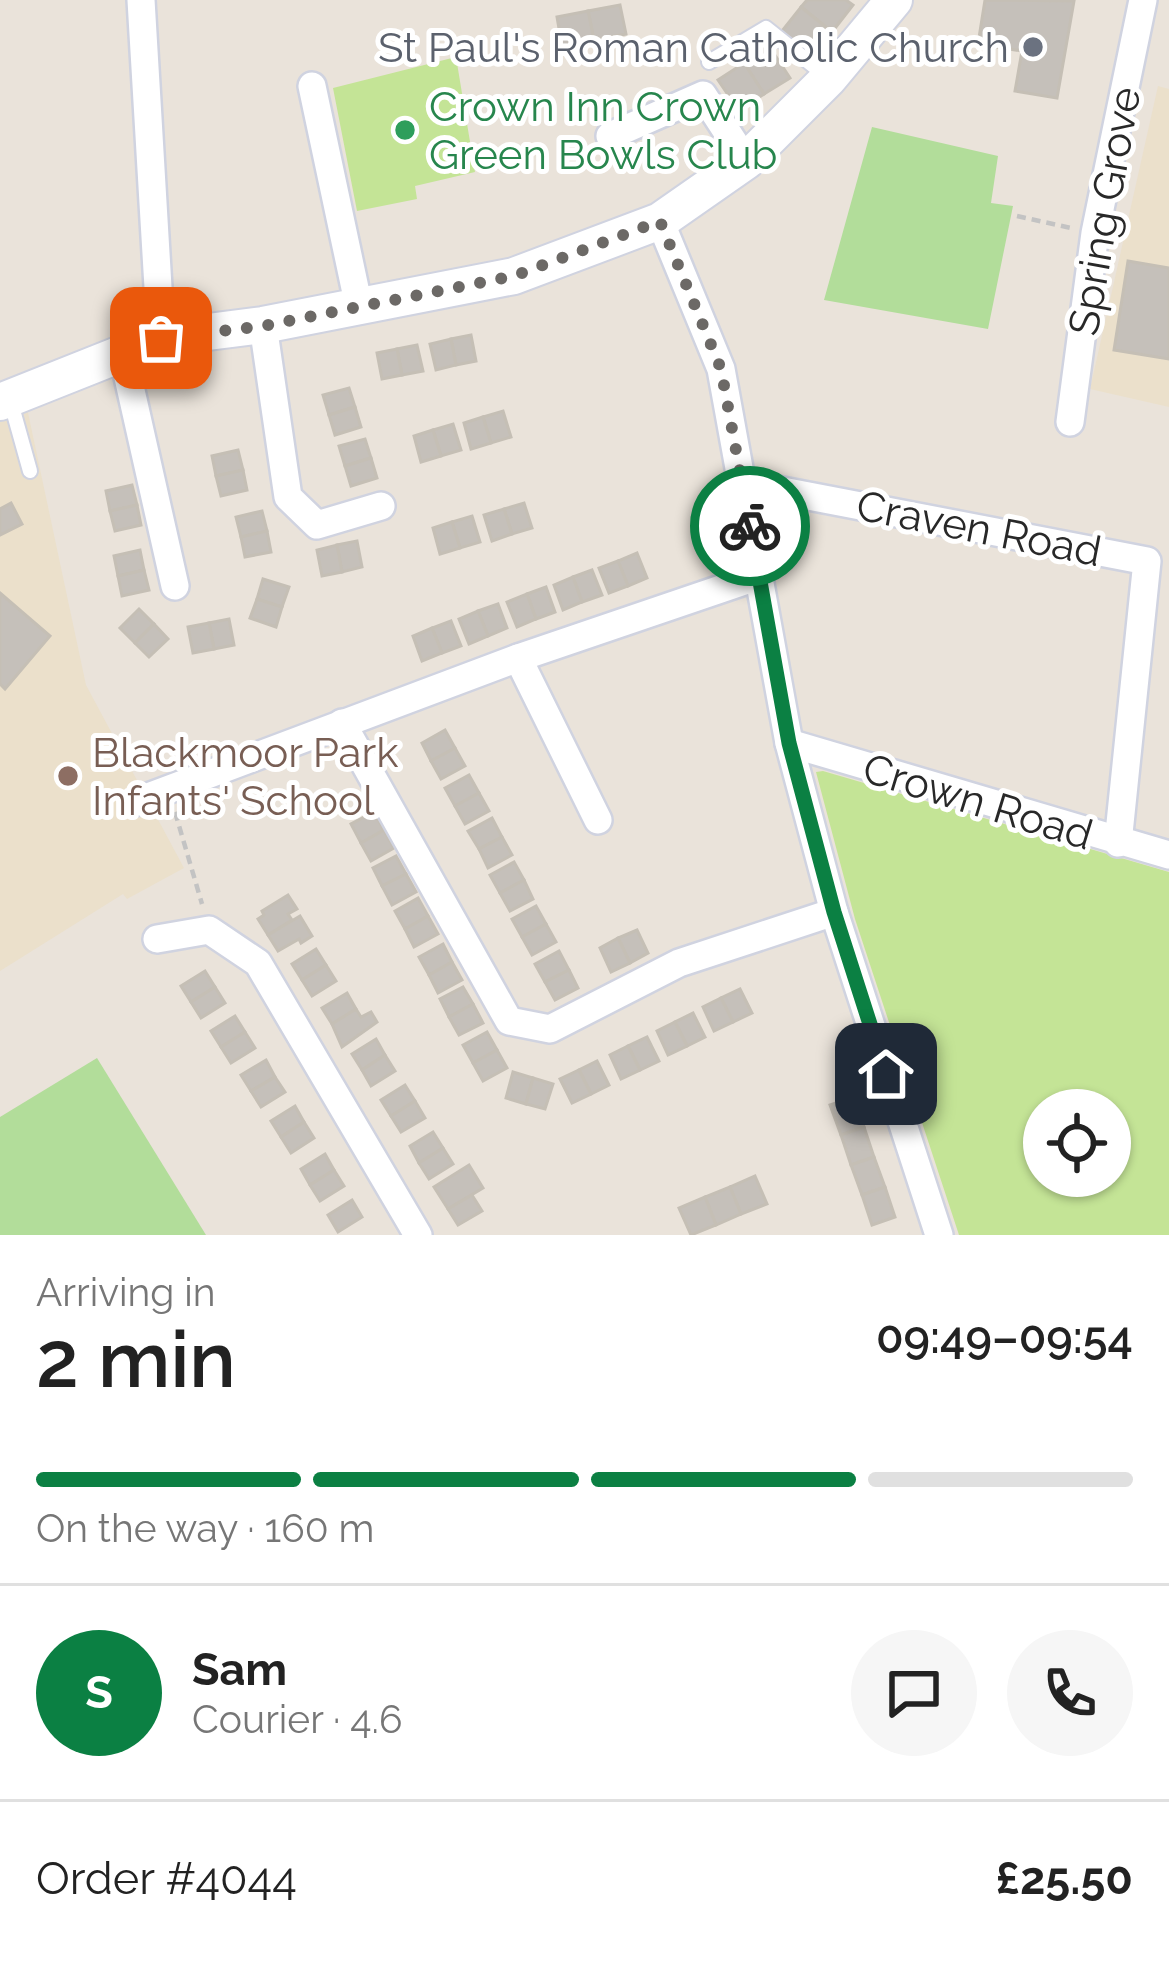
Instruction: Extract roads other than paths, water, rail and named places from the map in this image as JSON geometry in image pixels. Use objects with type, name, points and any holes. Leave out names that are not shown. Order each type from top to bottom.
[{"type":"street","points":[[141,0],[161,338]]},
{"type":"street","points":[[5,400],[161,338],[263,326],[514,276],[660,221],[746,161],[829,78],[894,0]]},
{"type":"street","name":"Spring Grove","points":[[1070,422],[1094,232],[1144,0]]},
{"type":"street","points":[[312,86],[358,307]]},
{"type":"street","points":[[610,136],[703,95],[746,161]]},
{"type":"street","points":[[660,221],[721,369],[789,743],[834,912],[939,1235]]},
{"type":"street","points":[[263,326],[288,497],[317,525],[381,506]]},
{"type":"street","points":[[123,355],[176,586]]},
{"type":"street","name":"Craven Road","points":[[744,488],[772,489],[1147,561],[1118,843]]},
{"type":"street","points":[[135,802],[518,658],[759,576]]},
{"type":"street","points":[[518,658],[598,820]]},
{"type":"street","points":[[342,723],[509,1021],[550,1029],[679,963],[834,912]]},
{"type":"street","name":"Crown Road","points":[[789,743],[1169,855]]},
{"type":"street","points":[[157,939],[209,930],[258,963],[418,1235]]},
{"type":"lane","points":[[709,62],[766,28],[829,78]]},
{"type":"lane","points":[[5,400],[30,471]]},
{"type":"place","name":"St Paul's Roman Catholic Church","points":[[1033,47]]},
{"type":"place","name":"Crown Inn Crown Green Bowls Club","points":[[405,130]]},
{"type":"place","name":"Blackmoor Park Infants' School","points":[[68,776]]}]
